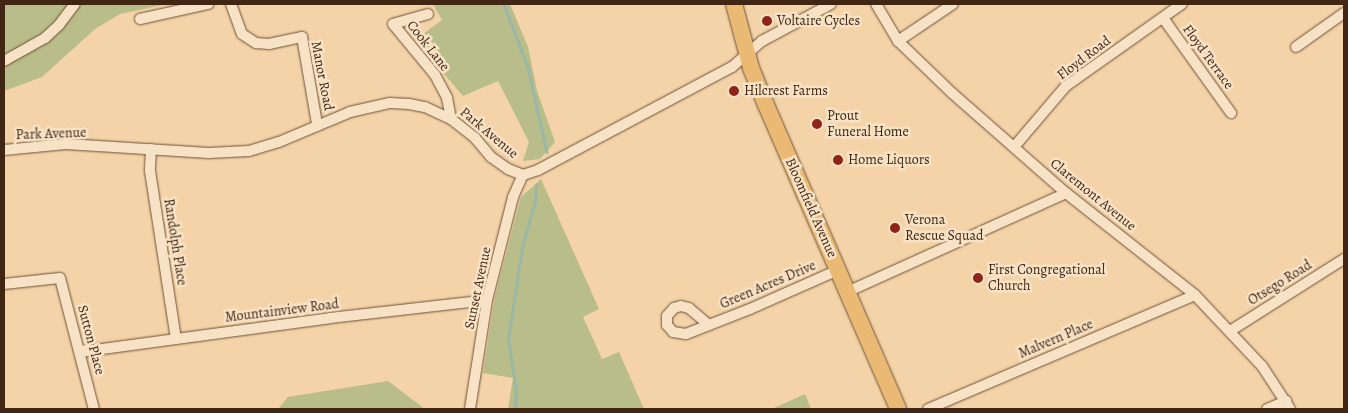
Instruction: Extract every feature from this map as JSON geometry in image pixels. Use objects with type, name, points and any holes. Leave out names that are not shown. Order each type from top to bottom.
[{"type":"main road","name":"Bloomfield Avenue","points":[[734,4],[746,54],[768,110],[898,409]]},
{"type":"street","points":[[4,61],[45,38],[59,25],[75,4]]},
{"type":"street","points":[[140,19],[208,4]]},
{"type":"street","name":"Manor Road","points":[[231,4],[242,34],[256,43],[269,44],[302,37],[317,124]]},
{"type":"street","name":"Park Avenue","points":[[4,150],[66,144],[209,153],[249,151],[279,142],[317,124],[350,112],[390,103],[425,107],[452,119],[475,138],[491,157],[508,169],[524,175],[538,170],[724,71],[762,41],[830,4]]},
{"type":"street","name":"Claremont Avenue","points":[[876,4],[898,41],[952,93],[1066,192],[1195,295],[1262,366],[1288,405]]},
{"type":"street","points":[[898,41],[953,4]]},
{"type":"street","name":"Floyd Road","points":[[1014,147],[1066,86],[1182,4]]},
{"type":"street","points":[[1296,47],[1344,13]]},
{"type":"street","name":"Cook Lane","points":[[428,14],[394,24],[435,75],[447,98],[452,119]]},
{"type":"street","name":"Floyd Terrace","points":[[1162,18],[1231,113]]},
{"type":"street","name":"Randolph Place","points":[[151,149],[150,171],[176,338]]},
{"type":"street","name":"Sunset Avenue","points":[[470,409],[487,300],[513,197],[524,175]]},
{"type":"street","points":[[847,292],[1066,192]]},
{"type":"street","name":"Otsego Road","points":[[1230,331],[1344,259]]},
{"type":"street","name":"Green Acres Drive","points":[[709,325],[838,270]]},
{"type":"street","name":"Sutton Place","points":[[4,284],[60,278],[94,409]]},
{"type":"street","name":"Malvern Place","points":[[928,409],[1195,295]]},
{"type":"street","name":"Mountainview Road","points":[[80,352],[176,338],[487,300]]},
{"type":"street","points":[[1267,409],[1288,405]]},
{"type":"green space","points":[[4,4],[167,4],[120,14],[95,29],[42,77],[4,91]]},
{"type":"green space","points":[[433,4],[510,4],[528,47],[537,91],[555,142],[540,159],[523,161],[529,142],[498,81],[463,96],[415,40],[442,20]]},
{"type":"green space","points":[[541,179],[599,309],[583,317],[602,359],[619,352],[644,409],[508,409],[513,378],[483,373],[495,297],[521,197]]},
{"type":"green space","points":[[388,381],[425,409],[278,409],[288,397]]},
{"type":"green space","points":[[805,394],[811,409],[772,409]]},
{"type":"waterway","points":[[504,4],[528,67],[547,152]]},
{"type":"waterway","points":[[515,409],[516,391],[508,340],[522,247],[535,201],[536,185]]},
{"type":"place","name":"Voltaire Cycles","points":[[767,21]]},
{"type":"place","name":"Hilcrest Farms","points":[[734,91]]},
{"type":"place","name":"Prout Funeral Home","points":[[817,124]]},
{"type":"place","name":"Home Liquors","points":[[838,160]]},
{"type":"place","name":"Verona Rescue Squad","points":[[895,228]]},
{"type":"place","name":"First Congregational Church","points":[[978,278]]}]
